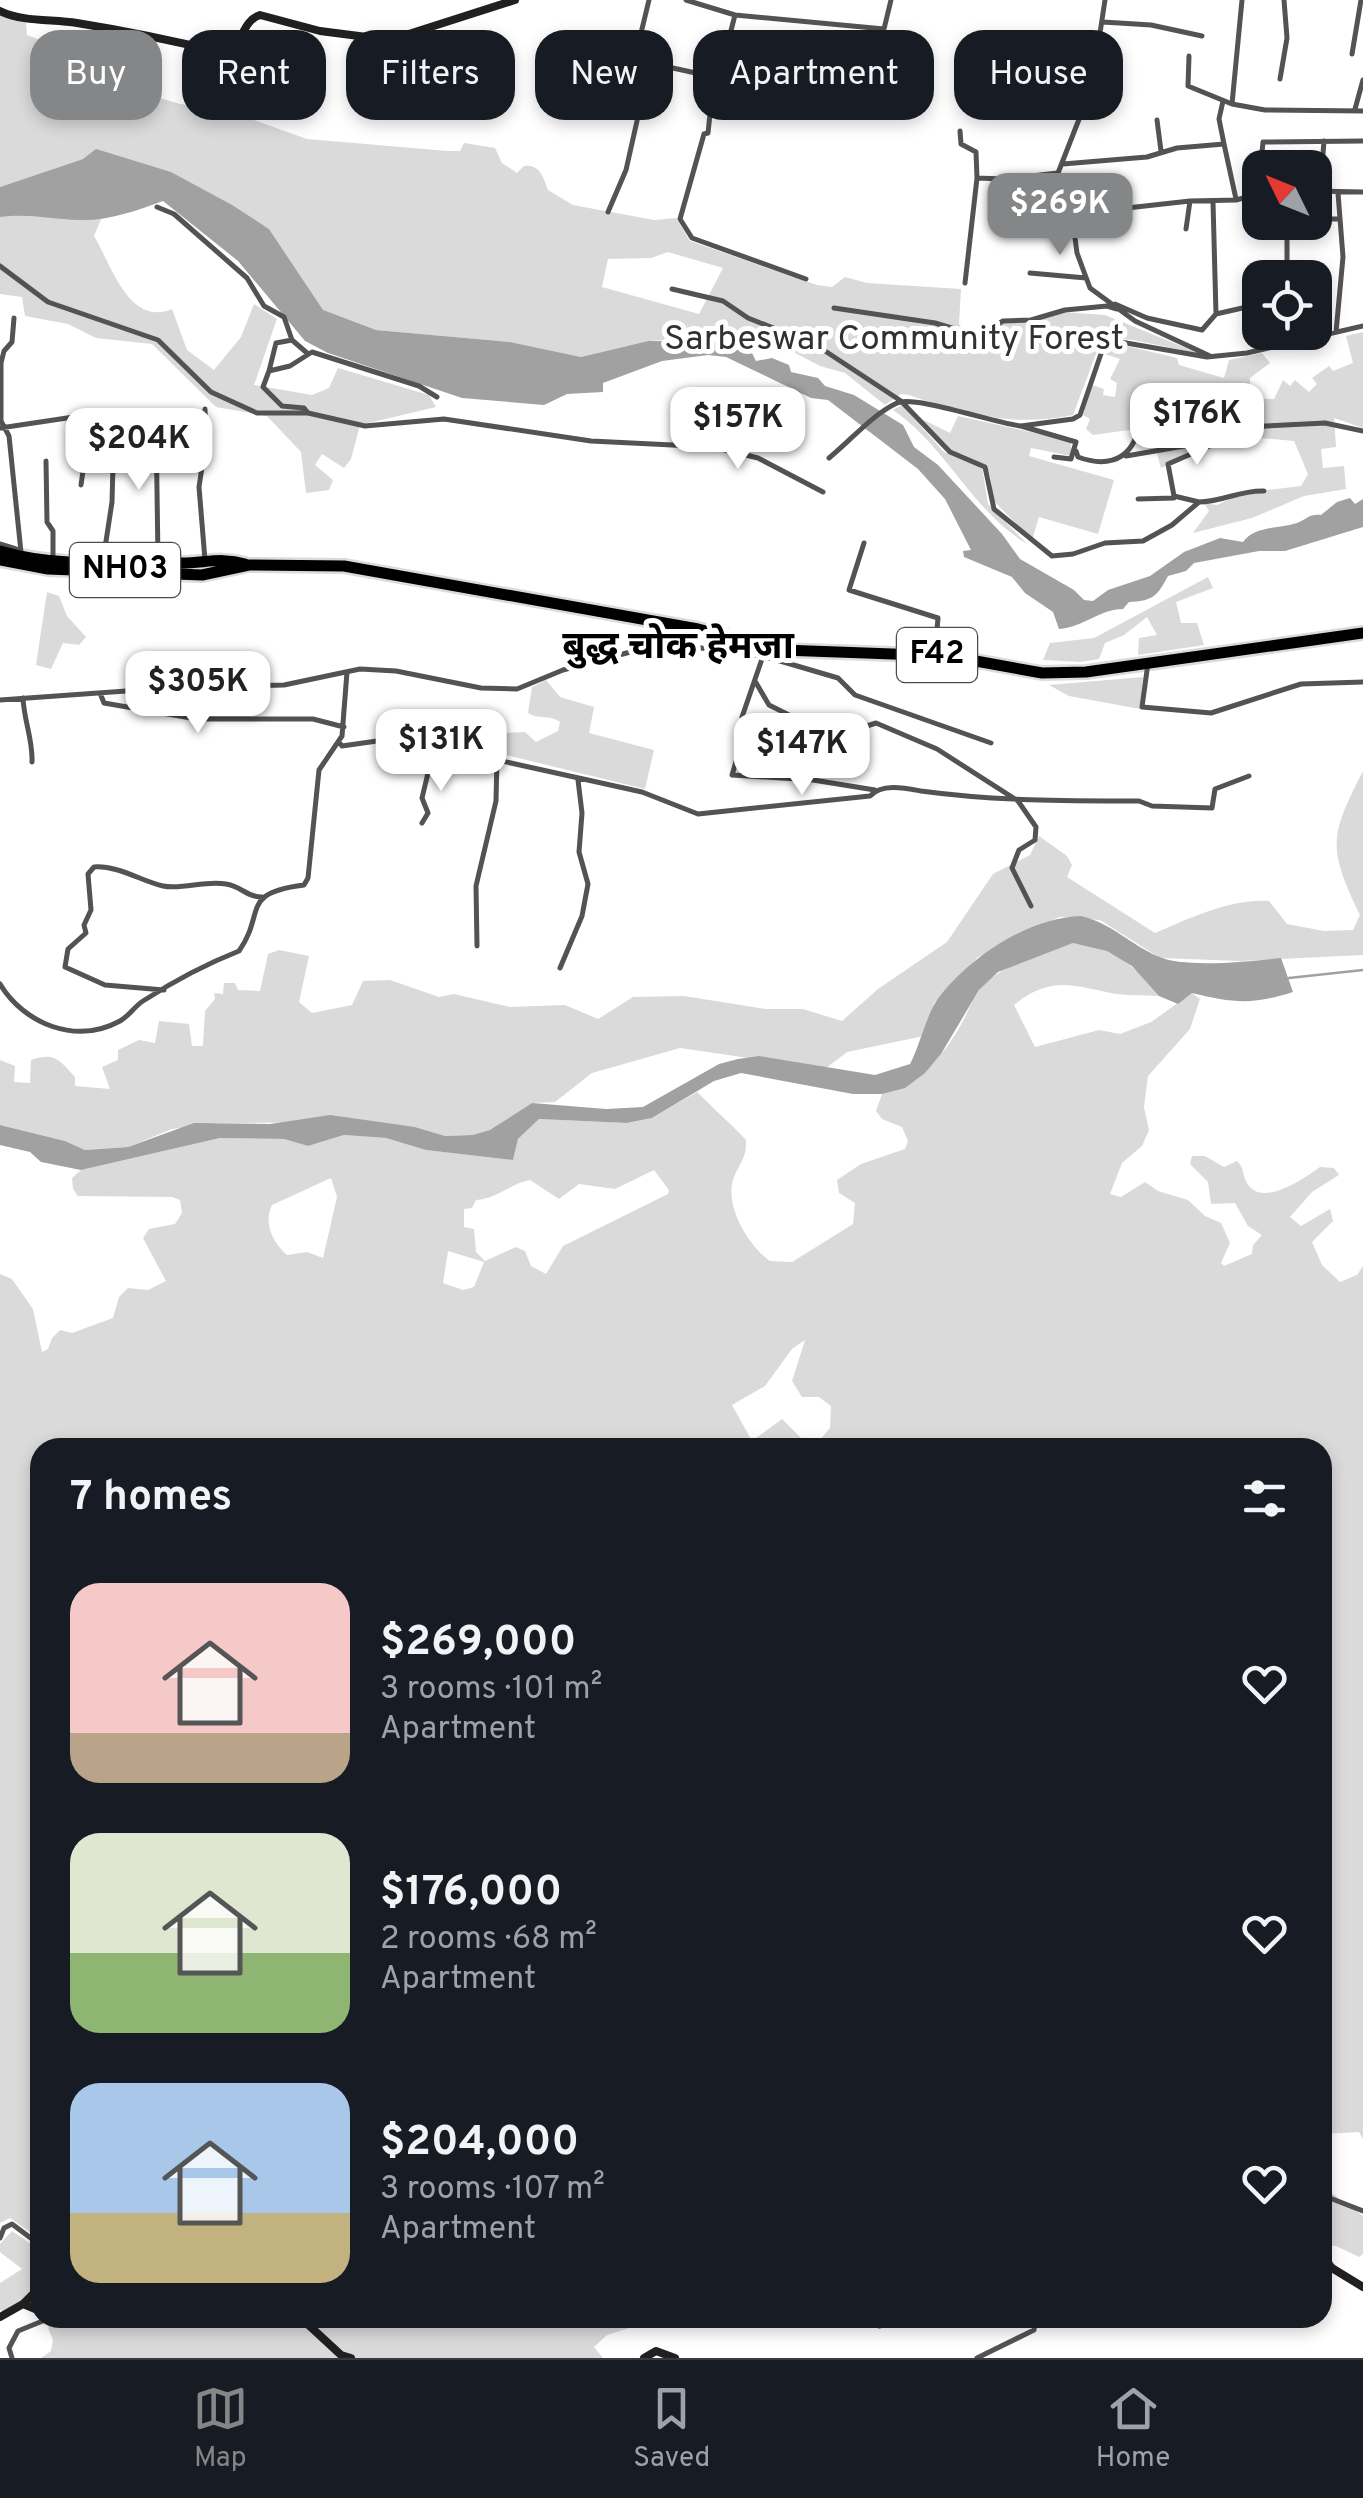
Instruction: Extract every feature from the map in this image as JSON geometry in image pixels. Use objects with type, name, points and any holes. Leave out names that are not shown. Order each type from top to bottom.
[{"type":"highway","points":[[0,547],[52,560],[227,559],[249,565]]},
{"type":"highway","name":"NH03","points":[[0,560],[48,569],[158,570],[202,575],[249,565],[344,566],[513,594]]},
{"type":"highway","name":"F42","points":[[513,594],[798,652],[935,655],[1042,674],[1073,674],[1362,634]]},
{"type":"main road","points":[[0,12],[16,19],[43,18],[160,36],[224,52],[236,45],[249,21],[260,15],[320,31],[390,40],[516,0]]},
{"type":"main road","points":[[1333,2268],[1363,2287]]},
{"type":"main road","points":[[0,2317],[30,2296]]},
{"type":"main road","points":[[22,2304],[30,2307]]},
{"type":"main road","points":[[312,2328],[341,2355],[351,2358]]},
{"type":"main road","points":[[644,2358],[656,2351],[675,2358]]},
{"type":"street","points":[[642,30],[649,0]]},
{"type":"street","points":[[686,0],[735,15],[884,29],[891,0]]},
{"type":"street","points":[[1105,0],[1092,86],[1058,173],[1086,278],[1097,295],[1147,318],[1202,330],[1216,314],[1242,308]]},
{"type":"street","points":[[1232,104],[1242,0]]},
{"type":"street","points":[[1280,79],[1287,38],[1284,0]]},
{"type":"street","points":[[1352,54],[1361,0]]},
{"type":"street","points":[[731,30],[735,15]]},
{"type":"street","points":[[1103,22],[1151,25],[1202,36]]},
{"type":"street","points":[[1188,56],[1188,86],[1232,104],[1265,110],[1363,110]]},
{"type":"street","points":[[1355,109],[1363,80]]},
{"type":"street","points":[[1223,101],[1219,119],[1236,200]]},
{"type":"street","points":[[608,212],[626,170],[637,120]]},
{"type":"street","points":[[709,120],[680,219],[692,238],[806,279]]},
{"type":"street","points":[[1157,120],[1160,151]]},
{"type":"street","points":[[960,131],[961,144],[976,152],[978,178],[965,284]]},
{"type":"street","points":[[1262,150],[1263,142],[1363,141]]},
{"type":"street","points":[[1323,150],[1324,142]]},
{"type":"street","points":[[1062,164],[1147,157],[1160,151],[1224,144]]},
{"type":"street","points":[[978,178],[1058,173]]},
{"type":"street","points":[[1332,192],[1363,192]]},
{"type":"street","points":[[1336,332],[1343,257],[1338,193]]},
{"type":"street","points":[[1072,214],[1190,200],[1242,198]]},
{"type":"street","points":[[1186,229],[1190,200]]},
{"type":"street","points":[[1213,201],[1216,314]]},
{"type":"street","points":[[158,208],[174,214],[247,278],[264,306],[284,318],[292,340],[307,353],[322,354],[419,386],[437,397]]},
{"type":"street","points":[[1332,219],[1339,219]]},
{"type":"street","points":[[0,266],[48,302],[158,340],[211,392],[257,413],[308,413],[365,426],[444,418],[591,441],[714,446],[758,458],[824,492]]},
{"type":"street","points":[[1030,273],[1086,278]]},
{"type":"street","points":[[672,288],[723,301],[748,318],[816,346],[898,403],[950,452],[986,467],[994,508],[1052,556],[1074,554],[1105,543],[1143,541],[1172,525],[1198,502]]},
{"type":"street","points":[[1112,302],[1124,314]]},
{"type":"street","points":[[834,308],[935,323],[978,336],[1003,321],[1031,320],[1065,310],[1107,306],[1210,356]]},
{"type":"street","points":[[14,318],[12,342],[1,363],[1,421],[23,554]]},
{"type":"street","points":[[828,458],[898,403],[910,399],[1021,426],[1073,420],[1080,415],[1105,342],[1109,340],[1210,356],[1247,353],[1363,326]]},
{"type":"street","points":[[292,340],[276,343],[264,387],[282,406],[304,408],[308,413]]},
{"type":"street","points":[[270,371],[290,366],[307,353]]},
{"type":"street","points":[[205,408],[206,440],[199,487],[205,560]]},
{"type":"street","points":[[3,428],[86,415]]},
{"type":"street","points":[[156,422],[158,562]]},
{"type":"street","points":[[1177,498],[1168,464],[1247,430],[1335,424],[1363,432]]},
{"type":"street","points":[[1021,426],[1076,442],[1078,457],[1088,461],[1106,462],[1207,439],[1224,440]]},
{"type":"street","points":[[1126,456],[1136,438]]},
{"type":"street","points":[[1054,457],[1071,459],[1076,448]]},
{"type":"street","points":[[46,460],[47,522],[54,532],[52,560]]},
{"type":"street","points":[[82,484],[83,471],[156,461]]},
{"type":"street","points":[[104,561],[112,502],[112,465]]},
{"type":"street","points":[[1138,499],[1216,502],[1244,490],[1264,491]]},
{"type":"street","points":[[864,543],[849,590],[936,617],[939,620],[935,655]]},
{"type":"street","points":[[678,645],[686,627]]},
{"type":"street","points":[[0,700],[284,685],[348,672],[396,671],[454,684],[517,688],[600,658],[678,645],[790,661],[838,678],[856,695],[992,743]]},
{"type":"street","points":[[763,656],[742,717],[748,722],[805,730],[811,726]]},
{"type":"street","points":[[1148,663],[1142,707],[1211,714],[1301,684],[1363,682]]},
{"type":"street","points":[[164,990],[105,986],[65,967],[68,950],[86,933],[84,925],[90,910],[88,874],[94,867],[137,874],[163,886],[230,884],[248,897],[262,898],[278,888],[304,885],[321,763],[339,742],[344,727],[348,672]]},
{"type":"street","points":[[755,681],[769,705],[811,726],[845,733],[876,723],[937,749],[1018,801],[1036,827],[1035,840],[1020,850],[1012,868],[1031,906]]},
{"type":"street","points":[[100,693],[104,703],[197,719],[313,719],[344,727]]},
{"type":"street","points":[[23,698],[32,762]]},
{"type":"street","points":[[748,722],[732,775],[1018,801],[1139,801],[1152,806],[1212,808],[1215,789],[1250,776]]},
{"type":"street","points":[[339,742],[342,746],[364,746],[398,738],[642,792],[698,814],[794,807],[870,796],[876,790]]},
{"type":"street","points":[[422,823],[428,813],[422,798],[434,748]]},
{"type":"street","points":[[477,946],[476,886],[496,801],[498,759]]},
{"type":"street","points":[[560,968],[582,916],[588,884],[579,852],[582,813],[578,780]]},
{"type":"street","points":[[0,984],[22,1013],[62,1029],[118,1022],[164,990],[242,949],[262,898]]},
{"type":"street","points":[[1332,2198],[1363,2211]]},
{"type":"street","points":[[0,2238],[4,2228],[12,2224],[30,2238]]},
{"type":"street","points":[[12,2358],[9,2348],[18,2331],[30,2326]]},
{"type":"street","points":[[977,2358],[1034,2328]]},
{"type":"green space","name":"Sarbeswar Community Forest","points":[[0,14],[26,21],[30,36],[30,120],[162,120],[162,99],[182,104],[182,120],[254,120],[307,139],[448,151],[460,151],[464,143],[495,148],[502,163],[517,173],[524,166],[534,167],[548,190],[573,205],[654,220],[676,218],[690,241],[817,285],[832,287],[845,277],[867,283],[961,289],[959,324],[967,332],[954,331],[978,337],[1004,323],[1063,312],[1105,315],[1201,354],[1102,338],[1073,415],[1030,420],[990,417],[901,394],[885,405],[845,373],[820,366],[774,342],[719,329],[692,331],[689,339],[648,341],[581,357],[510,342],[376,330],[323,311],[269,229],[171,172],[83,159],[0,187]],"holes":[[[668,252],[723,268],[699,314],[602,287],[608,259],[651,258]]]},
{"type":"green space","points":[[26,213],[79,220],[102,217],[94,236],[124,290],[144,309],[172,309],[187,350],[214,370],[241,337],[254,304],[277,319],[254,385],[312,395],[329,388],[338,368],[429,395],[436,407],[360,425],[351,459],[344,468],[322,454],[315,465],[333,480],[329,490],[306,493],[301,452],[267,416],[216,407],[152,344],[96,338],[68,324],[25,316],[22,297],[0,294],[0,217]]},
{"type":"green space","points":[[1363,332],[1363,428],[1334,418],[1336,447],[1321,449],[1323,468],[1344,466],[1346,489],[1304,496],[1252,518],[1193,533],[1209,511],[1204,503],[1217,505],[1243,493],[1301,486],[1308,474],[1294,441],[1238,436],[1161,468],[1156,450],[1160,447],[1158,426],[1093,435],[1086,429],[1090,419],[1083,415],[1092,385],[1104,389],[1103,395],[1115,397],[1117,383],[1110,379],[1120,359],[1105,354],[1114,343],[1177,358],[1179,365],[1224,378],[1229,360],[1262,353],[1270,363],[1250,378],[1250,398],[1274,399],[1283,380],[1290,386],[1295,380],[1309,392],[1317,384],[1312,378],[1329,366],[1333,371],[1353,363],[1346,336]]},
{"type":"green space","points":[[902,405],[944,452],[982,467],[988,504],[1027,544],[990,514],[928,441],[893,410]]},
{"type":"green space","points":[[958,416],[1071,441],[1071,456],[1031,448],[1029,456],[1114,480],[1098,534],[1039,517],[1032,540],[992,499],[987,468],[950,450],[922,419],[950,433]]},
{"type":"green space","points":[[1208,577],[1213,588],[1176,602],[1181,623],[1197,623],[1204,645],[1138,655],[1139,638],[1157,635],[1147,617],[1124,635],[1105,643],[1099,659],[1043,660],[1050,643],[1094,638]]},
{"type":"green space","points":[[47,592],[59,596],[67,616],[86,637],[79,645],[63,643],[51,669],[36,665]]},
{"type":"green space","points":[[1143,677],[1140,709],[1069,696],[1049,685]]},
{"type":"green space","points":[[546,680],[560,697],[594,707],[589,733],[654,750],[645,789],[502,754],[504,733],[525,732],[536,742],[558,731],[560,722],[528,713],[532,687]]},
{"type":"green space","points":[[1363,771],[1363,955],[1241,961],[1160,958],[1100,920],[1059,917],[978,957],[934,1003],[924,1036],[847,1052],[825,1069],[680,1048],[592,1073],[555,1102],[532,1103],[490,1131],[474,1135],[445,1136],[415,1127],[367,1122],[217,1123],[172,1129],[128,1147],[85,1150],[0,1125],[0,1060],[15,1066],[14,1082],[30,1083],[31,1060],[51,1057],[75,1077],[75,1086],[110,1089],[102,1067],[118,1060],[118,1050],[139,1040],[155,1043],[159,1021],[189,1024],[192,1046],[203,1046],[205,1011],[215,999],[214,993],[223,994],[224,983],[235,983],[238,990],[260,991],[268,954],[279,950],[309,956],[299,1002],[312,1013],[352,1005],[363,981],[390,980],[439,997],[454,994],[510,1007],[565,1005],[598,1019],[633,997],[684,996],[765,1009],[803,1009],[842,1021],[878,989],[947,942],[993,874],[1030,855],[1039,836],[1067,856],[1072,865],[1067,877],[1155,933],[1210,911],[1254,901],[1269,901],[1287,924],[1324,931],[1353,930],[1360,915],[1342,874],[1337,843],[1344,812]]},
{"type":"green space","points":[[1073,943],[1086,944],[1110,952],[1132,967],[1159,996],[1061,985],[1039,990],[1014,1005],[1035,1047],[1099,1030],[1120,1034],[1151,1022],[1192,993],[1200,999],[1190,1029],[1148,1076],[1144,1107],[1149,1130],[1142,1146],[1122,1163],[1110,1194],[1121,1197],[1145,1182],[1158,1191],[1188,1200],[1205,1216],[1221,1223],[1230,1243],[1221,1263],[1224,1266],[1252,1254],[1253,1245],[1262,1235],[1248,1226],[1235,1203],[1211,1204],[1208,1182],[1190,1164],[1192,1156],[1205,1156],[1224,1167],[1237,1161],[1247,1183],[1263,1193],[1284,1189],[1320,1167],[1334,1168],[1339,1175],[1312,1192],[1290,1217],[1301,1226],[1330,1209],[1333,1221],[1312,1242],[1322,1265],[1340,1282],[1357,1275],[1363,1266],[1363,2139],[1359,2132],[1332,2134],[1332,1438],[822,1438],[830,1428],[831,1406],[819,1397],[802,1397],[792,1381],[805,1340],[792,1349],[765,1386],[732,1405],[750,1438],[30,1438],[30,2232],[10,2218],[0,2223],[0,1274],[12,1279],[33,1309],[42,1352],[60,1330],[72,1333],[113,1318],[119,1297],[128,1288],[148,1290],[166,1281],[143,1238],[149,1229],[175,1224],[182,1213],[180,1200],[172,1197],[78,1196],[72,1178],[81,1170],[220,1138],[284,1139],[308,1146],[344,1135],[386,1138],[427,1150],[513,1160],[518,1139],[539,1119],[628,1123],[652,1118],[697,1092],[746,1140],[732,1188],[740,1224],[770,1261],[792,1262],[853,1224],[855,1203],[839,1193],[837,1180],[861,1164],[905,1149],[908,1141],[902,1127],[882,1119],[876,1111],[882,1094],[919,1076],[938,1058],[978,992],[1011,966]],"holes":[[[654,1170],[668,1194],[563,1246],[546,1274],[531,1266],[525,1251],[516,1247],[485,1261],[476,1252],[474,1229],[464,1227],[464,1209],[472,1208],[476,1200],[530,1180],[559,1199],[579,1184],[615,1189]],[[331,1178],[337,1197],[323,1258],[307,1252],[287,1255],[269,1226],[272,1205]],[[448,1251],[484,1262],[474,1287],[463,1290],[443,1283]]]},
{"type":"green space","points":[[782,1419],[801,1438],[756,1438]]},
{"type":"green space","points":[[1332,2193],[1363,2216],[1363,2254],[1359,2257],[1332,2246]]},
{"type":"green space","points":[[12,2231],[30,2243],[30,2293],[4,2312],[0,2310],[0,2283],[22,2269],[0,2252],[0,2244]]},
{"type":"green space","points":[[48,2328],[629,2328],[607,2335],[594,2347],[603,2358],[41,2358],[51,2351],[53,2340]]},
{"type":"shaded area","points":[[96,149],[171,172],[232,205],[269,229],[323,310],[376,330],[510,342],[581,357],[648,341],[753,342],[759,346],[752,353],[756,361],[772,358],[789,365],[791,372],[818,378],[825,386],[854,395],[903,425],[914,447],[938,465],[1020,559],[1074,590],[1084,600],[1093,601],[1108,590],[1150,576],[1184,552],[1220,538],[1243,542],[1261,530],[1321,515],[1337,502],[1350,498],[1355,504],[1363,499],[1363,527],[1285,551],[1259,551],[1194,563],[1186,571],[1168,576],[1149,599],[1129,602],[1123,609],[1059,629],[1053,612],[1025,593],[1012,577],[964,557],[963,551],[971,550],[945,499],[918,469],[828,400],[811,398],[726,357],[708,355],[662,361],[603,383],[603,392],[567,394],[544,405],[462,398],[328,353],[305,341],[238,261],[163,201],[101,219],[0,217],[0,187],[83,159]]},
{"type":"shaded area","points":[[1081,916],[1169,960],[1218,963],[1281,958],[1293,992],[1242,1001],[1192,993],[1178,1004],[1159,996],[1132,966],[1107,951],[1073,943],[998,972],[979,990],[941,1054],[905,1088],[882,1094],[853,1094],[741,1073],[714,1081],[652,1118],[627,1123],[539,1119],[518,1139],[513,1160],[426,1150],[386,1138],[344,1135],[308,1146],[284,1139],[220,1138],[81,1170],[41,1162],[30,1152],[0,1145],[0,1125],[85,1150],[128,1147],[194,1123],[270,1124],[330,1115],[415,1127],[445,1136],[473,1135],[490,1130],[532,1103],[606,1109],[643,1107],[719,1064],[759,1056],[875,1075],[910,1064],[937,1000],[983,955],[1041,924]]},
{"type":"waterway","points":[[1289,978],[1363,970]]},
{"type":"district","name":"बुद्ध चोक हेमजा","points":[[678,648]]}]
